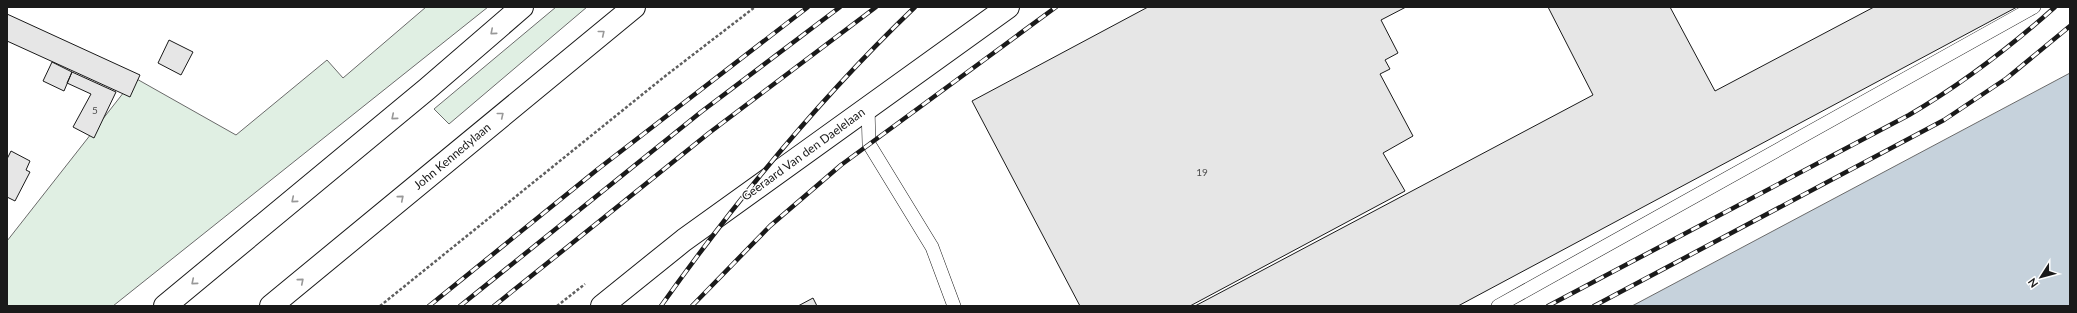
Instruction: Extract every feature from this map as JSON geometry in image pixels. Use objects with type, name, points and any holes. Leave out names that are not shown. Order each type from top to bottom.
[{"type":"main road","points":[[165,306],[427,89],[522,7]]},
{"type":"main road","name":"John Kennedylaan","points":[[271,306],[634,7]]},
{"type":"main road","name":"Geeraard Van den Daelelaan","points":[[602,306],[684,240],[1008,7]]},
{"type":"lane","points":[[1498,306],[2034,7]]},
{"type":"lane","points":[[868,107],[869,144],[932,247],[954,306]]},
{"type":"path","points":[[380,306],[664,77],[755,7]]},
{"type":"green space","points":[[426,7],[488,7],[113,306],[7,306],[7,241],[135,78],[236,135],[327,60],[343,78]]},
{"type":"green space","points":[[556,7],[587,7],[449,124],[434,109]]},
{"type":"shaded area","points":[[2070,73],[2070,306],[1632,306]]},
{"type":"building","points":[[1148,7],[1406,7],[1381,20],[1398,53],[1385,60],[1390,69],[1380,74],[1413,136],[1383,153],[1405,191],[1190,306],[1080,306],[972,101]]},
{"type":"building","points":[[1548,7],[1670,7],[1715,91],[1874,7],[2017,7],[1458,306],[1195,306],[1593,95]]},
{"type":"building","points":[[7,14],[140,75],[130,97],[7,41]]},
{"type":"building","points":[[169,40],[193,52],[181,75],[158,63]]},
{"type":"building","points":[[52,62],[72,72],[64,91],[43,81]]},
{"type":"building","points":[[72,72],[116,92],[94,138],[73,127],[91,94],[67,83]]},
{"type":"building","points":[[11,151],[30,161],[26,170],[30,172],[15,201],[7,197],[7,159]]},
{"type":"building","points":[[813,298],[817,306],[798,306]]},
{"type":"railway","points":[[429,306],[598,169],[808,7]]},
{"type":"railway","points":[[460,306],[701,112],[840,7]]},
{"type":"railway","points":[[494,306],[709,133],[876,7]]},
{"type":"railway","points":[[661,306],[690,266],[781,150],[846,77],[915,7]]},
{"type":"railway","points":[[692,306],[770,226],[841,165],[1056,7]]},
{"type":"railway","points":[[1548,306],[1909,115],[1948,91],[1985,65],[2055,7]]},
{"type":"railway","points":[[1594,306],[1944,120],[2007,78],[2070,26]]}]
